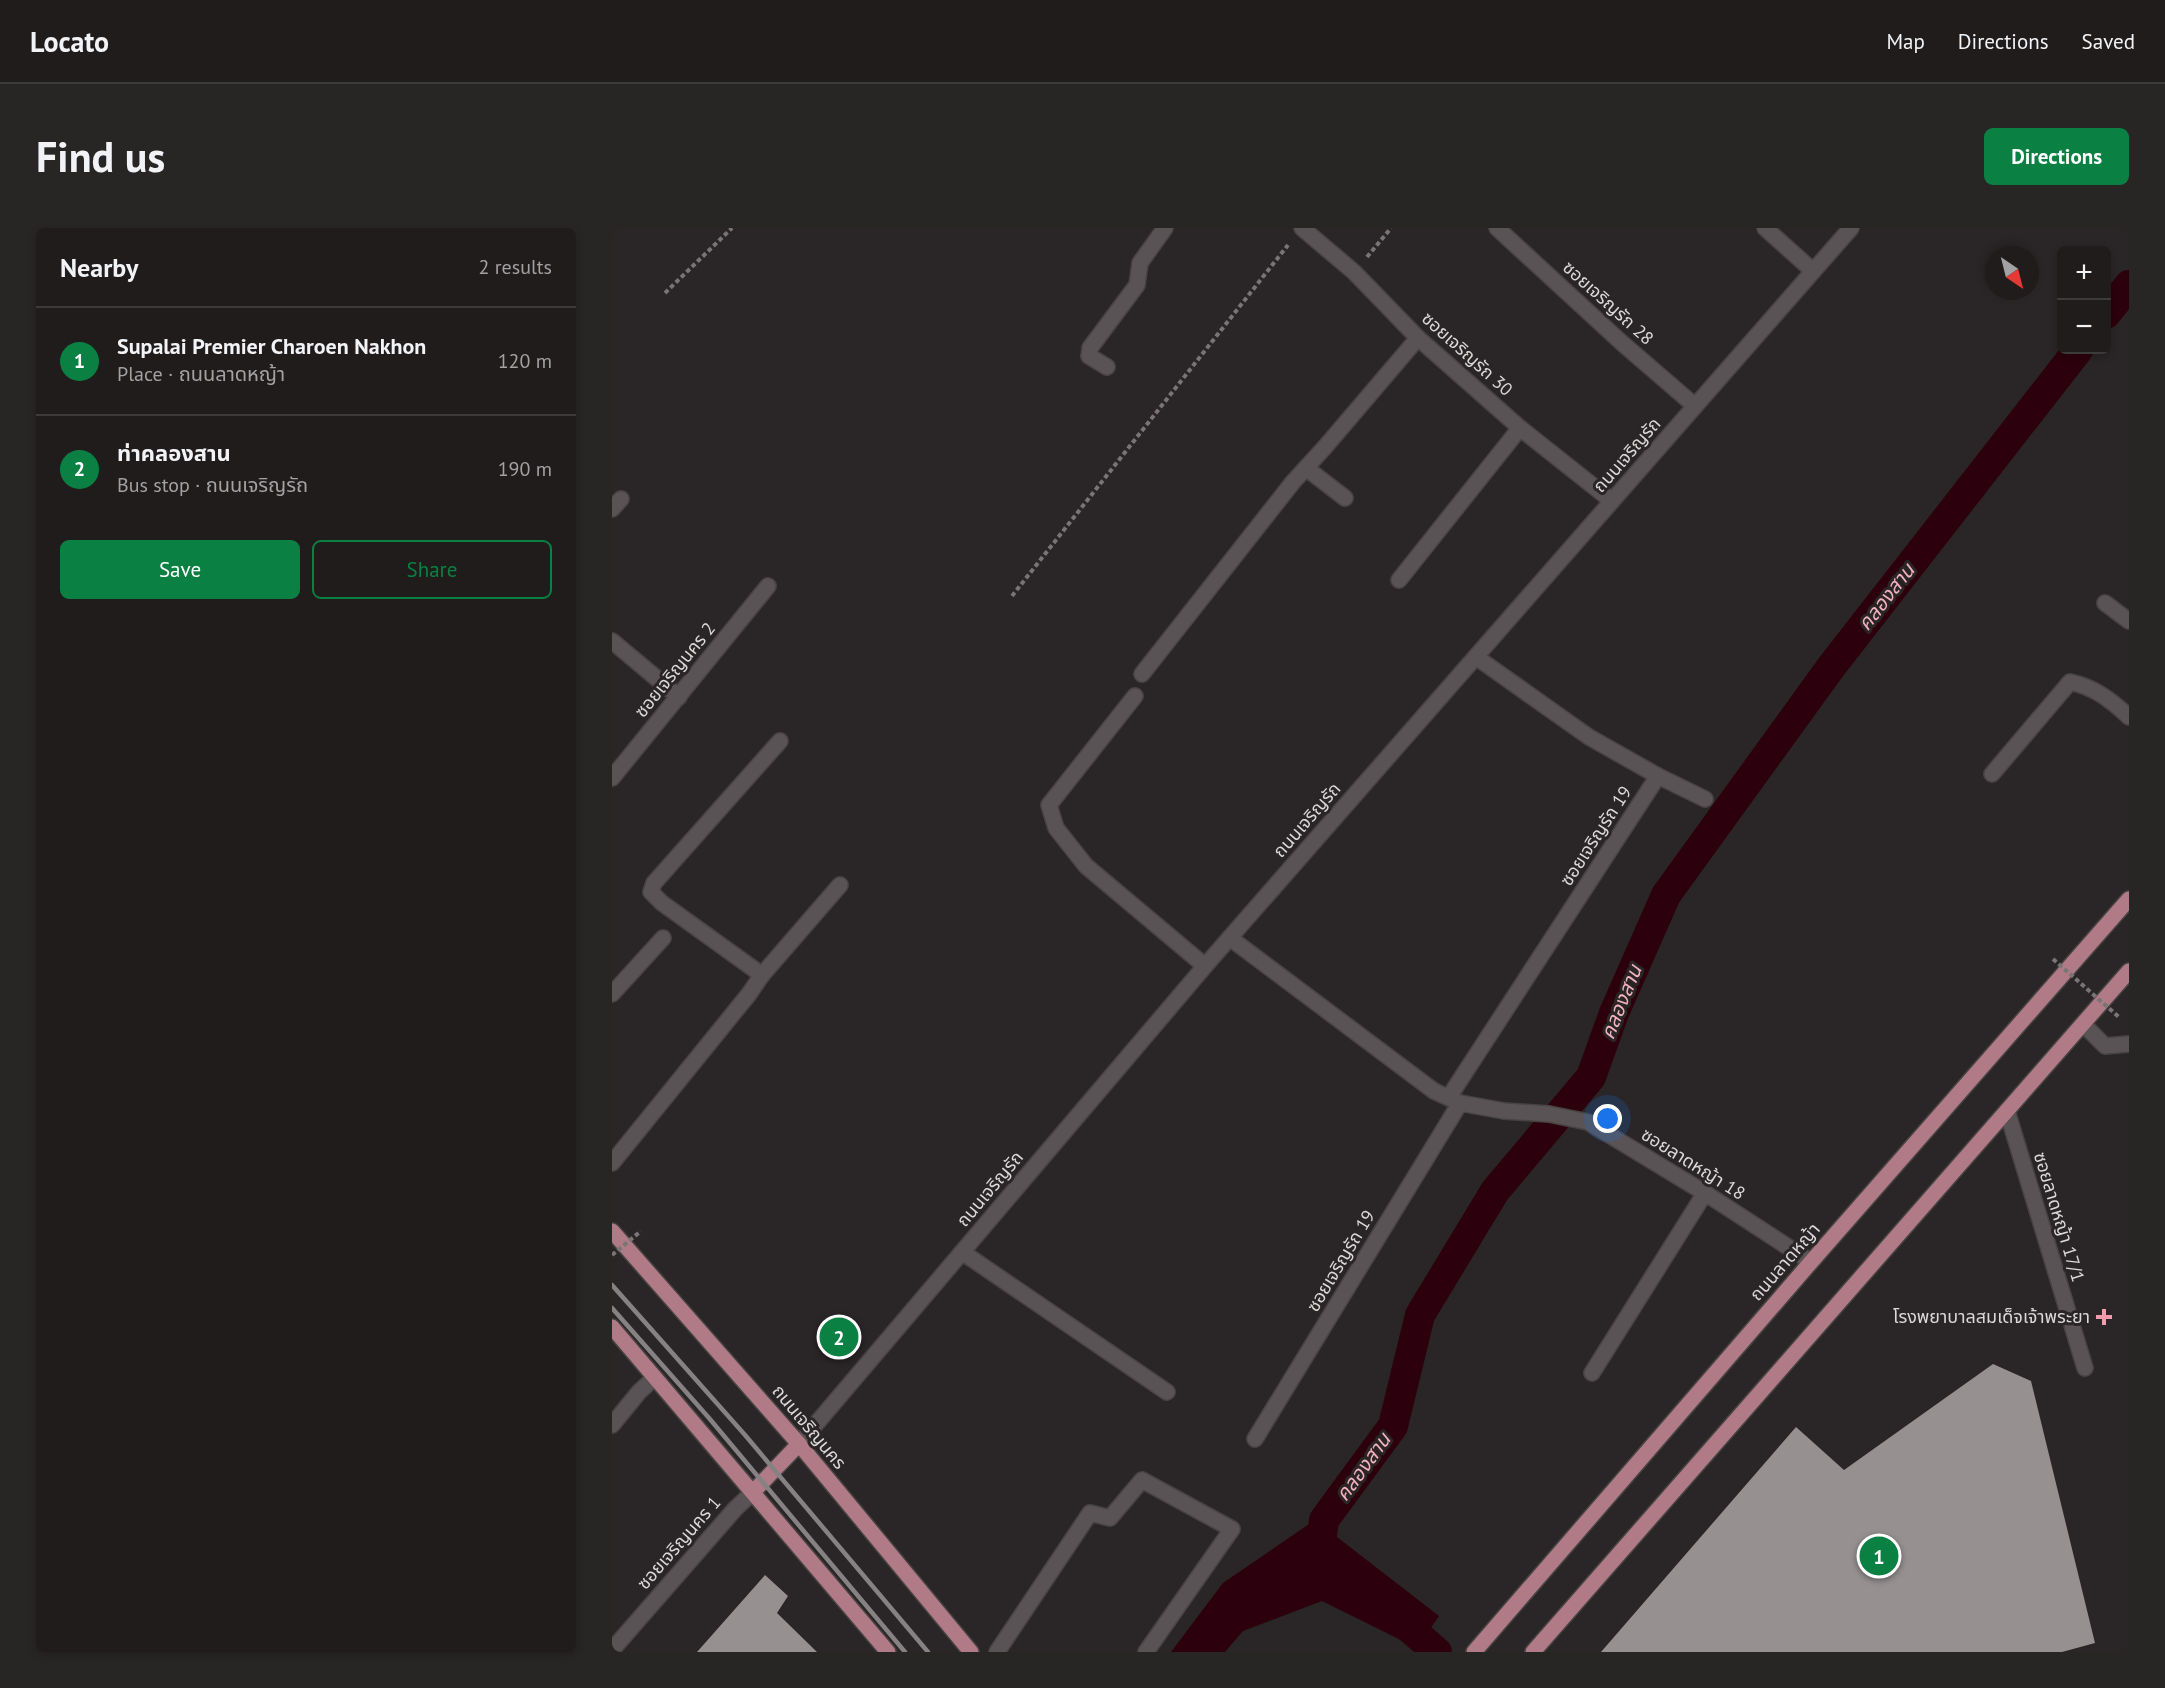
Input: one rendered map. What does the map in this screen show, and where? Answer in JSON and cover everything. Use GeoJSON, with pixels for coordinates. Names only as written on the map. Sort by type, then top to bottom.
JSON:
{"type":"FeatureCollection","features":[{"type":"Feature","properties":{"kind":"main road","name":"ถนนลาดหญ้า"},"geometry":{"type":"LineString","coordinates":[[1474,1652],[2129,899]]}},
{"type":"Feature","properties":{"kind":"main road"},"geometry":{"type":"LineString","coordinates":[[1533,1652],[2129,971]]}},
{"type":"Feature","properties":{"kind":"main road","name":"ถนนเจริญนคร"},"geometry":{"type":"LineString","coordinates":[[612,1231],[799,1444],[971,1652]]}},
{"type":"Feature","properties":{"kind":"main road"},"geometry":{"type":"LineString","coordinates":[[612,1327],[754,1491],[888,1652]]}},
{"type":"Feature","properties":{"kind":"main road"},"geometry":{"type":"LineString","coordinates":[[754,1491],[799,1444]]}},
{"type":"Feature","properties":{"kind":"street"},"geometry":{"type":"LineString","coordinates":[[1107,367],[1089,356],[1090,348],[1137,285],[1140,262],[1165,228]]}},
{"type":"Feature","properties":{"kind":"street","name":"ซอยเจริญรัถ 28"},"geometry":{"type":"LineString","coordinates":[[1497,228],[1622,344],[1695,406]]}},
{"type":"Feature","properties":{"kind":"street"},"geometry":{"type":"LineString","coordinates":[[1765,228],[1813,271]]}},
{"type":"Feature","properties":{"kind":"street","name":"ถนนเจริญรัถ"},"geometry":{"type":"LineString","coordinates":[[799,1444],[1205,966],[1851,228]]}},
{"type":"Feature","properties":{"kind":"street","name":"ซอยเจริญรัถ 30"},"geometry":{"type":"LineString","coordinates":[[1298,233],[1354,272],[1418,338],[1520,428],[1612,501]]}},
{"type":"Feature","properties":{"kind":"street"},"geometry":{"type":"LineString","coordinates":[[1142,674],[1293,482],[1418,338]]}},
{"type":"Feature","properties":{"kind":"street"},"geometry":{"type":"LineString","coordinates":[[1400,580],[1520,428]]}},
{"type":"Feature","properties":{"kind":"street"},"geometry":{"type":"LineString","coordinates":[[1306,468],[1345,498]]}},
{"type":"Feature","properties":{"kind":"street","name":"ซอยเจริญนคร 2"},"geometry":{"type":"LineString","coordinates":[[612,778],[768,586]]}},
{"type":"Feature","properties":{"kind":"street"},"geometry":{"type":"LineString","coordinates":[[2106,603],[2129,621]]}},
{"type":"Feature","properties":{"kind":"street"},"geometry":{"type":"LineString","coordinates":[[612,641],[679,697]]}},
{"type":"Feature","properties":{"kind":"street"},"geometry":{"type":"LineString","coordinates":[[1476,657],[1589,737],[1658,776],[1705,799]]}},
{"type":"Feature","properties":{"kind":"street"},"geometry":{"type":"LineString","coordinates":[[1992,774],[2070,682],[2084,685],[2109,699],[2129,717]]}},
{"type":"Feature","properties":{"kind":"street"},"geometry":{"type":"LineString","coordinates":[[1135,696],[1049,805],[1056,828],[1086,866],[1205,966]]}},
{"type":"Feature","properties":{"kind":"street"},"geometry":{"type":"LineString","coordinates":[[762,975],[662,903],[651,892],[654,884],[780,741]]}},
{"type":"Feature","properties":{"kind":"street","name":"ซอยเจริญรัถ 19"},"geometry":{"type":"LineString","coordinates":[[1255,1439],[1454,1100],[1658,776]]}},
{"type":"Feature","properties":{"kind":"street"},"geometry":{"type":"LineString","coordinates":[[612,1163],[762,975],[840,885]]}},
{"type":"Feature","properties":{"kind":"street"},"geometry":{"type":"LineString","coordinates":[[612,994],[663,938]]}},
{"type":"Feature","properties":{"kind":"street"},"geometry":{"type":"LineString","coordinates":[[1230,938],[1434,1091],[1454,1100]]}},
{"type":"Feature","properties":{"kind":"street"},"geometry":{"type":"LineString","coordinates":[[2083,1024],[2105,1046],[2129,1044]]}},
{"type":"Feature","properties":{"kind":"street","name":"ซอยลาดหญ้า 18"},"geometry":{"type":"LineString","coordinates":[[1454,1100],[1504,1111],[1549,1114],[1588,1122],[1705,1193],[1811,1262]]}},
{"type":"Feature","properties":{"kind":"street","name":"ซอยลาดหญ้า 17/1"},"geometry":{"type":"LineString","coordinates":[[2007,1112],[2085,1368]]}},
{"type":"Feature","properties":{"kind":"street"},"geometry":{"type":"LineString","coordinates":[[1592,1373],[1705,1193]]}},
{"type":"Feature","properties":{"kind":"street"},"geometry":{"type":"LineString","coordinates":[[962,1252],[1167,1392]]}},
{"type":"Feature","properties":{"kind":"street"},"geometry":{"type":"LineString","coordinates":[[612,1425],[639,1392],[654,1378]]}},
{"type":"Feature","properties":{"kind":"street"},"geometry":{"type":"LineString","coordinates":[[1005,1648],[1090,1513],[1110,1518],[1142,1480],[1232,1529],[1146,1652]]}},
{"type":"Feature","properties":{"kind":"street","name":"ซอยเจริญนคร 1"},"geometry":{"type":"LineString","coordinates":[[612,1650],[735,1509],[754,1491]]}},
{"type":"Feature","properties":{"kind":"path"},"geometry":{"type":"LineString","coordinates":[[665,293],[732,228]]}},
{"type":"Feature","properties":{"kind":"path"},"geometry":{"type":"LineString","coordinates":[[1354,272],[1391,228]]}},
{"type":"Feature","properties":{"kind":"path"},"geometry":{"type":"LineString","coordinates":[[1012,596],[1298,233]]}},
{"type":"Feature","properties":{"kind":"path"},"geometry":{"type":"LineString","coordinates":[[2053,959],[2120,1017]]}},
{"type":"Feature","properties":{"kind":"path"},"geometry":{"type":"LineString","coordinates":[[612,1255],[641,1231]]}},
{"type":"Feature","properties":{"kind":"shaded area"},"geometry":{"type":"Polygon","coordinates":[[[1315,1520],[1439,1616],[1417,1648],[1322,1601],[1243,1631],[1225,1652],[1171,1652],[1223,1583],[1315,1520]]]}},
{"type":"Feature","properties":{"kind":"building"},"geometry":{"type":"Polygon","coordinates":[[[1993,1364],[2031,1381],[2095,1643],[2062,1652],[1601,1652],[1796,1427],[1844,1470],[1993,1364]]]}},
{"type":"Feature","properties":{"kind":"building"},"geometry":{"type":"Polygon","coordinates":[[[765,1575],[788,1596],[777,1613],[817,1652],[697,1652],[765,1575]]]}},
{"type":"Feature","properties":{"kind":"waterway","name":"คลองสาน"},"geometry":{"type":"LineString","coordinates":[[2111,308],[2129,285]]}},
{"type":"Feature","properties":{"kind":"waterway","name":"คลองสาน"},"geometry":{"type":"LineString","coordinates":[[1318,1566],[1324,1520],[1393,1426],[1420,1315],[1495,1191],[1591,1077],[1614,1013],[1666,895],[1831,667],[2075,354]]}},
{"type":"Feature","properties":{"kind":"waterway"},"geometry":{"type":"LineString","coordinates":[[1392,1613],[1437,1652]]}},
{"type":"Feature","properties":{"kind":"railway"},"geometry":{"type":"LineString","coordinates":[[612,1285],[745,1435],[928,1652]]}},
{"type":"Feature","properties":{"kind":"railway"},"geometry":{"type":"LineString","coordinates":[[612,1308],[709,1418],[905,1652]]}},
{"type":"Feature","properties":{"kind":"place","name":"โรงพยาบาลสมเด็จเจ้าพระยา"},"geometry":{"type":"Point","coordinates":[2104,1317]}},
{"type":"Feature","properties":{"kind":"place","name":"ท่าคลองสาน"},"geometry":{"type":"Point","coordinates":[839,1337]}},
{"type":"Feature","properties":{"kind":"place","name":"Supalai Premier Charoen Nakhon"},"geometry":{"type":"Point","coordinates":[1879,1556]}}]}
